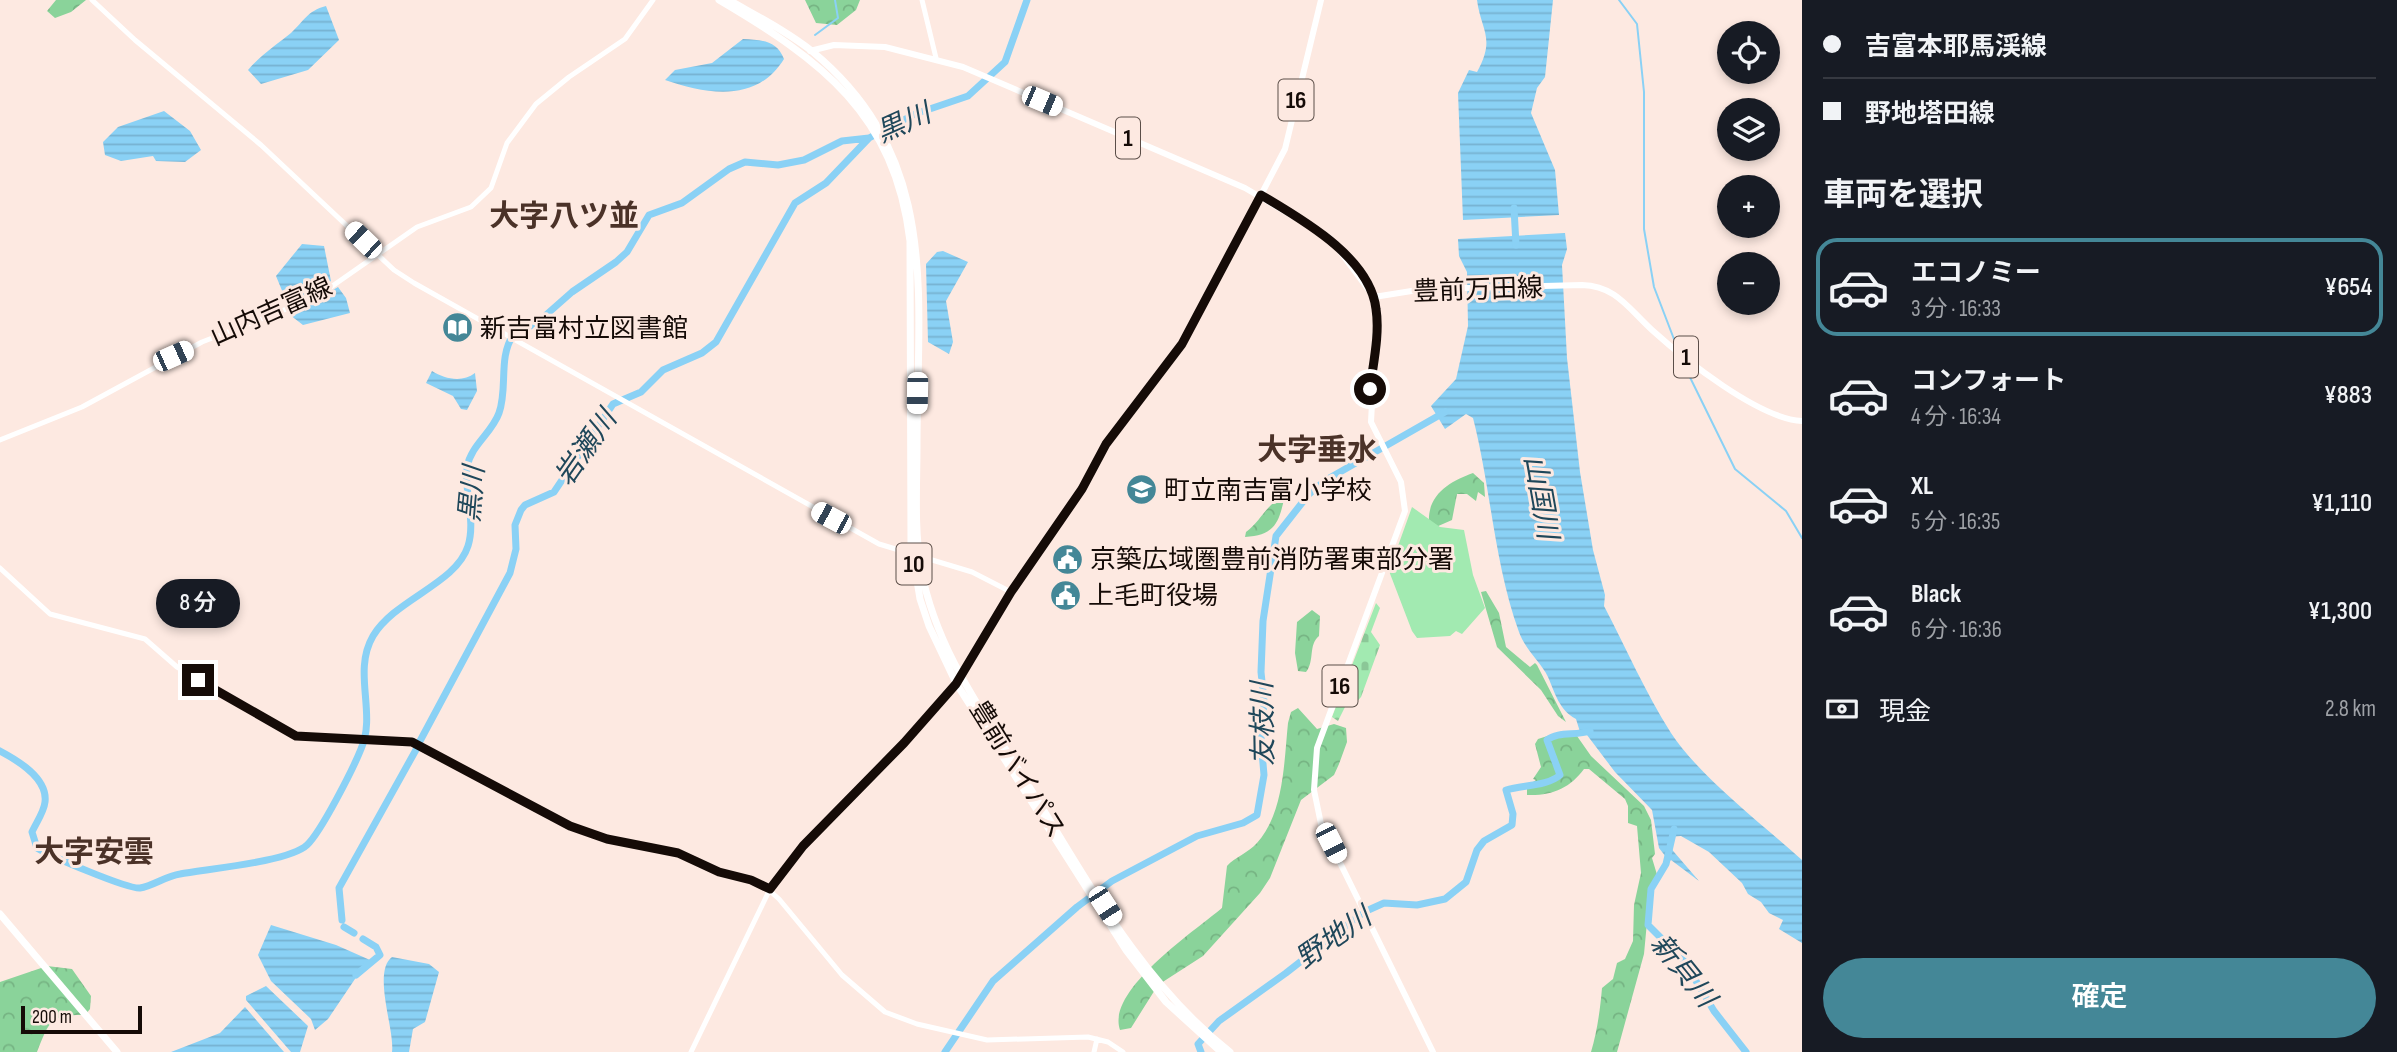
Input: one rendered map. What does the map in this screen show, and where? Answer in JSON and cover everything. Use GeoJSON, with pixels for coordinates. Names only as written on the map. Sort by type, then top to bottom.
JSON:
{"type":"FeatureCollection","features":[{"type":"Feature","properties":{"kind":"highway","name":"10"},"geometry":{"type":"LineString","coordinates":[[719,0],[808,52]]}},
{"type":"Feature","properties":{"kind":"highway","name":"10"},"geometry":{"type":"LineString","coordinates":[[729,0],[808,52]]}},
{"type":"Feature","properties":{"kind":"highway","name":"豊前バイパス"},"geometry":{"type":"LineString","coordinates":[[808,52],[848,86],[893,156],[906,201],[917,267],[916,556],[929,626],[956,684],[1157,992],[1185,1022],[1221,1052]]}},
{"type":"Feature","properties":{"kind":"highway","name":"豊前バイパス"},"geometry":{"type":"LineString","coordinates":[[916,556],[935,623],[961,675],[1085,881]]}},
{"type":"Feature","properties":{"kind":"highway","name":"豊前バイパス"},"geometry":{"type":"LineString","coordinates":[[1102,908],[1163,988],[1189,1017],[1230,1052]]}},
{"type":"Feature","properties":{"kind":"highway"},"geometry":{"type":"LineString","coordinates":[[0,914],[117,1052]]}},
{"type":"Feature","properties":{"kind":"main road"},"geometry":{"type":"LineString","coordinates":[[92,0],[135,40],[261,145],[378,255],[414,283],[879,544],[972,572],[1011,592]]}},
{"type":"Feature","properties":{"kind":"main road","name":"山内吉富線"},"geometry":{"type":"LineString","coordinates":[[0,440],[82,407],[202,342],[302,303],[378,255],[416,227],[470,208],[491,188],[507,143],[536,104],[570,76],[625,39],[653,0]]}},
{"type":"Feature","properties":{"kind":"main road"},"geometry":{"type":"LineString","coordinates":[[922,0],[936,58]]}},
{"type":"Feature","properties":{"kind":"main road","name":"16"},"geometry":{"type":"LineString","coordinates":[[1261,195],[1285,149],[1321,0]]}},
{"type":"Feature","properties":{"kind":"main road","name":"1"},"geometry":{"type":"LineString","coordinates":[[808,52],[857,45],[936,58],[995,80],[1261,195],[1330,238],[1374,297]]}},
{"type":"Feature","properties":{"kind":"main road"},"geometry":{"type":"LineString","coordinates":[[691,1052],[770,889],[803,846],[895,752],[956,684],[1011,592],[1082,489],[1132,406],[1182,344],[1261,195]]}},
{"type":"Feature","properties":{"kind":"main road","name":"豊前万田線"},"geometry":{"type":"LineString","coordinates":[[1374,297],[1411,290],[1458,288],[1578,285],[1613,291],[1651,329],[1708,374],[1770,414],[1802,421]]}},
{"type":"Feature","properties":{"kind":"main road","name":"16"},"geometry":{"type":"LineString","coordinates":[[1374,297],[1377,310],[1371,422],[1396,472],[1405,502],[1401,528],[1332,705],[1313,770],[1316,805],[1321,824],[1433,1052]]}},
{"type":"Feature","properties":{"kind":"main road"},"geometry":{"type":"LineString","coordinates":[[0,568],[50,614],[145,639],[177,667],[296,736],[412,742],[570,826],[607,839],[672,851],[770,889],[842,975],[869,1002],[900,1018],[987,1040],[1061,1036],[1097,1039],[1123,1052]]}},
{"type":"Feature","properties":{"kind":"main road"},"geometry":{"type":"LineString","coordinates":[[1094,1052],[1097,1039]]}},
{"type":"Feature","properties":{"kind":"green space"},"geometry":{"type":"Polygon","coordinates":[[[56,0],[86,0],[71,12],[55,18],[47,11],[56,0]]]}},
{"type":"Feature","properties":{"kind":"green space"},"geometry":{"type":"Polygon","coordinates":[[[805,0],[860,0],[856,10],[837,25],[816,23],[805,0]]]}},
{"type":"Feature","properties":{"kind":"green space"},"geometry":{"type":"Polygon","coordinates":[[[1473,473],[1484,483],[1485,497],[1478,492],[1476,501],[1467,494],[1457,494],[1452,520],[1436,527],[1429,523],[1432,504],[1442,490],[1473,473]]]}},
{"type":"Feature","properties":{"kind":"green space"},"geometry":{"type":"Polygon","coordinates":[[[1285,495],[1278,520],[1270,530],[1245,537],[1246,532],[1269,507],[1285,495]]]}},
{"type":"Feature","properties":{"kind":"green space"},"geometry":{"type":"Polygon","coordinates":[[[1412,507],[1440,527],[1464,530],[1473,575],[1485,608],[1462,634],[1456,631],[1450,636],[1417,638],[1412,631],[1389,571],[1412,507]]]}},
{"type":"Feature","properties":{"kind":"green space"},"geometry":{"type":"Polygon","coordinates":[[[1486,591],[1499,613],[1506,647],[1530,667],[1535,663],[1537,665],[1566,722],[1558,716],[1541,690],[1497,647],[1481,592],[1486,591]]]}},
{"type":"Feature","properties":{"kind":"green space"},"geometry":{"type":"Polygon","coordinates":[[[1376,603],[1380,608],[1371,632],[1380,645],[1361,697],[1354,705],[1347,703],[1338,721],[1332,717],[1376,603]]]}},
{"type":"Feature","properties":{"kind":"green space"},"geometry":{"type":"Polygon","coordinates":[[[1312,610],[1320,616],[1319,636],[1314,644],[1309,668],[1306,672],[1298,671],[1295,653],[1297,622],[1312,610]]]}},
{"type":"Feature","properties":{"kind":"green space"},"geometry":{"type":"Polygon","coordinates":[[[1298,708],[1317,729],[1334,724],[1346,728],[1347,742],[1334,775],[1301,800],[1270,878],[1260,893],[1203,956],[1158,985],[1131,1028],[1120,1030],[1119,1014],[1126,997],[1139,980],[1174,946],[1222,908],[1227,866],[1257,843],[1266,831],[1278,802],[1288,723],[1291,712],[1298,708]]]}},
{"type":"Feature","properties":{"kind":"green space"},"geometry":{"type":"Polygon","coordinates":[[[1563,731],[1577,736],[1591,756],[1644,806],[1651,820],[1655,854],[1652,858],[1658,878],[1650,890],[1644,954],[1617,1052],[1591,1052],[1602,988],[1613,979],[1617,963],[1625,959],[1633,941],[1634,905],[1641,873],[1637,826],[1628,823],[1628,806],[1625,799],[1589,769],[1584,769],[1560,790],[1527,795],[1527,786],[1536,780],[1533,779],[1541,767],[1535,744],[1538,739],[1563,731]]]}},
{"type":"Feature","properties":{"kind":"green space"},"geometry":{"type":"Polygon","coordinates":[[[47,966],[72,969],[91,996],[90,1009],[85,1015],[64,1016],[52,1022],[37,1052],[0,1052],[0,982],[47,966]]]}},
{"type":"Feature","properties":{"kind":"water"},"geometry":{"type":"Polygon","coordinates":[[[1477,0],[1553,0],[1545,77],[1537,88],[1531,113],[1555,170],[1559,215],[1463,220],[1458,93],[1469,70],[1477,72],[1486,51],[1486,35],[1477,0]]]}},
{"type":"Feature","properties":{"kind":"water"},"geometry":{"type":"Polygon","coordinates":[[[326,6],[339,40],[308,70],[261,84],[248,70],[310,14],[326,6]]]}},
{"type":"Feature","properties":{"kind":"water"},"geometry":{"type":"Polygon","coordinates":[[[743,39],[773,45],[784,59],[773,73],[759,83],[729,92],[697,89],[665,80],[675,70],[712,63],[743,39]]]}},
{"type":"Feature","properties":{"kind":"water"},"geometry":{"type":"Polygon","coordinates":[[[164,111],[190,131],[201,150],[185,162],[156,161],[153,156],[121,161],[105,155],[103,142],[118,127],[164,111]]]}},
{"type":"Feature","properties":{"kind":"water"},"geometry":{"type":"Polygon","coordinates":[[[1565,233],[1567,249],[1562,265],[1567,358],[1580,472],[1593,550],[1605,595],[1604,606],[1653,702],[1683,750],[1715,783],[1802,860],[1802,943],[1779,929],[1783,920],[1769,913],[1761,902],[1748,894],[1742,883],[1709,852],[1681,836],[1669,837],[1672,846],[1668,845],[1699,881],[1671,860],[1663,867],[1666,857],[1659,848],[1652,810],[1615,772],[1587,735],[1581,735],[1576,719],[1562,706],[1545,672],[1519,632],[1498,552],[1473,418],[1466,414],[1445,429],[1431,406],[1456,379],[1468,326],[1467,272],[1459,256],[1458,239],[1565,233]]]}},
{"type":"Feature","properties":{"kind":"water"},"geometry":{"type":"Polygon","coordinates":[[[302,244],[324,246],[331,281],[288,305],[276,276],[302,244]]]}},
{"type":"Feature","properties":{"kind":"water"},"geometry":{"type":"Polygon","coordinates":[[[943,251],[968,262],[946,301],[953,342],[949,354],[928,342],[926,264],[937,252],[943,251]]]}},
{"type":"Feature","properties":{"kind":"water"},"geometry":{"type":"Polygon","coordinates":[[[338,287],[346,298],[350,313],[303,325],[290,315],[338,287]]]}},
{"type":"Feature","properties":{"kind":"water"},"geometry":{"type":"Polygon","coordinates":[[[432,371],[454,379],[475,373],[477,391],[467,410],[461,409],[453,396],[426,383],[432,371]]]}},
{"type":"Feature","properties":{"kind":"water"},"geometry":{"type":"Polygon","coordinates":[[[271,925],[336,945],[370,960],[355,973],[357,976],[328,1019],[315,1030],[311,1019],[271,981],[258,955],[271,925]]]}},
{"type":"Feature","properties":{"kind":"water"},"geometry":{"type":"Polygon","coordinates":[[[392,957],[429,964],[439,972],[425,1022],[413,1029],[409,1052],[392,1052],[384,975],[386,964],[392,957]]]}},
{"type":"Feature","properties":{"kind":"water"},"geometry":{"type":"Polygon","coordinates":[[[266,986],[308,1026],[300,1052],[291,1052],[246,1000],[246,996],[266,986]]]}},
{"type":"Feature","properties":{"kind":"water"},"geometry":{"type":"Polygon","coordinates":[[[245,1007],[284,1052],[171,1052],[220,1033],[245,1007]]]}},
{"type":"Feature","properties":{"kind":"waterway"},"geometry":{"type":"LineString","coordinates":[[815,35],[838,18],[835,0]]}},
{"type":"Feature","properties":{"kind":"waterway","name":"黒川"},"geometry":{"type":"LineString","coordinates":[[0,751],[30,771],[42,785],[45,802],[32,832],[37,848],[132,887],[140,888],[175,875],[283,856],[307,845],[328,814],[361,749],[367,721],[365,664],[373,636],[395,612],[451,571],[468,546],[471,527],[467,467],[473,452],[499,413],[504,363],[513,335],[538,322],[572,292],[616,262],[627,252],[649,215],[682,203],[729,169],[745,162],[778,165],[804,160],[842,141],[869,138],[915,114],[968,96],[1005,62],[1027,0]]}},
{"type":"Feature","properties":{"kind":"waterway"},"geometry":{"type":"LineString","coordinates":[[1619,0],[1637,24],[1644,92],[1644,229],[1654,287],[1677,347]]}},
{"type":"Feature","properties":{"kind":"waterway","name":"岩瀬川"},"geometry":{"type":"LineString","coordinates":[[420,741],[510,573],[516,549],[515,525],[521,510],[525,505],[554,492],[613,404],[641,392],[663,370],[702,353],[716,342],[795,203],[826,183],[869,138]]}},
{"type":"Feature","properties":{"kind":"waterway","name":"山国川"},"geometry":{"type":"LineString","coordinates":[[1514,208],[1516,245]]}},
{"type":"Feature","properties":{"kind":"waterway"},"geometry":{"type":"LineString","coordinates":[[1681,359],[1735,469],[1786,511],[1802,538]]}},
{"type":"Feature","properties":{"kind":"waterway","name":"友枝川"},"geometry":{"type":"LineString","coordinates":[[945,1052],[993,981],[1077,907],[1112,881],[1197,836],[1243,823],[1257,815],[1264,775],[1261,740],[1264,701],[1261,672],[1263,621],[1276,536],[1309,494],[1326,480],[1445,412]]}},
{"type":"Feature","properties":{"kind":"waterway","name":"野地川"},"geometry":{"type":"LineString","coordinates":[[1201,1052],[1198,1044],[1219,1021],[1364,912],[1384,903],[1417,905],[1445,899],[1466,882],[1477,850],[1484,841],[1512,825],[1513,814],[1506,790],[1542,783],[1560,775],[1547,740],[1551,737],[1590,731]]}},
{"type":"Feature","properties":{"kind":"waterway","name":"岩瀬川"},"geometry":{"type":"LineString","coordinates":[[342,920],[339,888],[417,748]]}},
{"type":"Feature","properties":{"kind":"waterway","name":"新貝川"},"geometry":{"type":"LineString","coordinates":[[1674,829],[1666,864],[1651,889],[1648,925],[1684,961],[1714,1011],[1746,1052]]}},
{"type":"Feature","properties":{"kind":"waterway","name":"岩瀬川"},"geometry":{"type":"LineString","coordinates":[[344,927],[354,933]]}},
{"type":"Feature","properties":{"kind":"waterway","name":"岩瀬川"},"geometry":{"type":"LineString","coordinates":[[356,975],[380,955],[376,947],[363,939]]}},
{"type":"Feature","properties":{"kind":"place","name":"新吉富村立図書館"},"geometry":{"type":"Point","coordinates":[457,328]}},
{"type":"Feature","properties":{"kind":"place","name":"町立南吉富小学校"},"geometry":{"type":"Point","coordinates":[1141,490]}},
{"type":"Feature","properties":{"kind":"place","name":"京築広域圏豊前消防署東部分署"},"geometry":{"type":"Point","coordinates":[1067,559]}},
{"type":"Feature","properties":{"kind":"place","name":"上毛町役場"},"geometry":{"type":"Point","coordinates":[1065,595]}},
{"type":"Feature","properties":{"kind":"district","name":"大字八ツ並"},"geometry":{"type":"Point","coordinates":[564,216]}},
{"type":"Feature","properties":{"kind":"district","name":"大字垂水"},"geometry":{"type":"Point","coordinates":[1317,450]}},
{"type":"Feature","properties":{"kind":"district","name":"大字安雲"},"geometry":{"type":"Point","coordinates":[94,852]}},
{"type":"Feature","properties":{"kind":"route"},"geometry":{"type":"LineString","coordinates":[[198,680],[296,736],[412,742],[570,826],[607,839],[678,853],[719,872],[751,880],[770,889],[803,846],[938,707],[956,684],[1011,592],[1082,489],[1106,444],[1132,406],[1182,344],[1261,195],[1338,245],[1374,297],[1377,310],[1370,389]]}}]}
